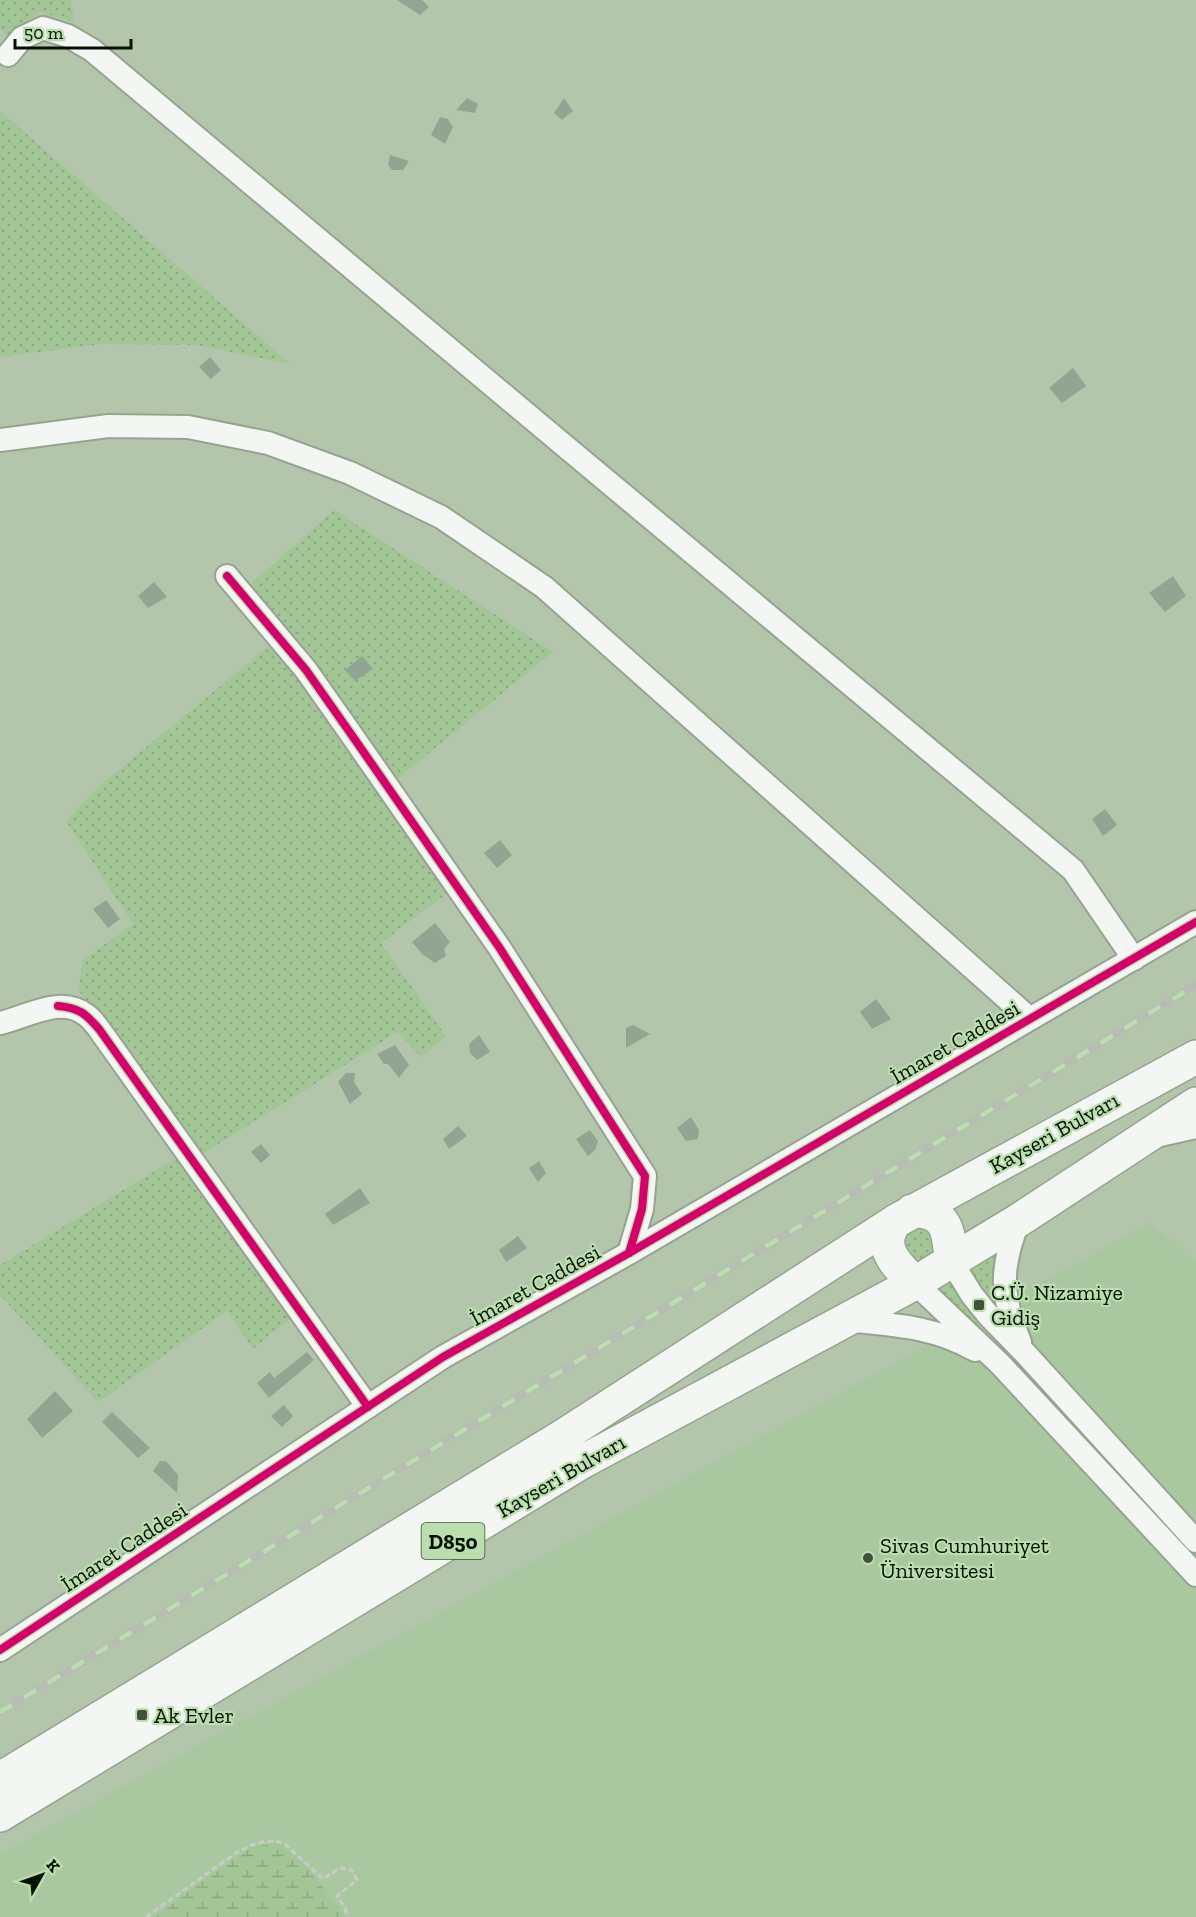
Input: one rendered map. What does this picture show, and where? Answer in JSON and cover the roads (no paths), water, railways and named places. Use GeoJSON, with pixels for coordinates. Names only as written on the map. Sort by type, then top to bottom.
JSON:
{"type":"FeatureCollection","features":[{"type":"Feature","properties":{"kind":"highway","name":"Kayseri Bulvarı"},"geometry":{"type":"LineString","coordinates":[[0,1779],[563,1436],[904,1216],[1196,1057]]}},
{"type":"Feature","properties":{"kind":"highway"},"geometry":{"type":"LineString","coordinates":[[951,1261],[950,1238],[945,1225],[928,1212],[904,1216],[888,1235],[888,1248],[899,1266],[915,1283],[1020,1220],[1196,1104]]}},
{"type":"Feature","properties":{"kind":"highway","name":"Kayseri Bulvarı"},"geometry":{"type":"LineString","coordinates":[[0,1815],[582,1462],[915,1283]]}},
{"type":"Feature","properties":{"kind":"street"},"geometry":{"type":"LineString","coordinates":[[8,55],[22,38],[43,28],[68,36],[92,50],[1073,870],[1134,958]]}},
{"type":"Feature","properties":{"kind":"street"},"geometry":{"type":"LineString","coordinates":[[0,440],[108,426],[188,427],[268,443],[350,473],[441,517],[544,587],[1030,1019]]}},
{"type":"Feature","properties":{"kind":"street"},"geometry":{"type":"LineString","coordinates":[[227,576],[306,670],[500,947],[645,1176],[642,1209],[629,1253]]}},
{"type":"Feature","properties":{"kind":"street","name":"İmaret Caddesi"},"geometry":{"type":"LineString","coordinates":[[0,1650],[443,1357],[629,1253],[1196,922]]}},
{"type":"Feature","properties":{"kind":"street"},"geometry":{"type":"LineString","coordinates":[[0,1023],[57,1006],[74,1008],[87,1015],[368,1407]]}},
{"type":"Feature","properties":{"kind":"street"},"geometry":{"type":"LineString","coordinates":[[1144,1139],[1196,1127]]}},
{"type":"Feature","properties":{"kind":"street"},"geometry":{"type":"LineString","coordinates":[[1020,1220],[1009,1247],[1005,1293],[1007,1310],[1024,1352]]}},
{"type":"Feature","properties":{"kind":"street"},"geometry":{"type":"LineString","coordinates":[[951,1261],[979,1305],[1196,1541]]}},
{"type":"Feature","properties":{"kind":"street"},"geometry":{"type":"LineString","coordinates":[[915,1283],[1000,1364],[1196,1575]]}},
{"type":"Feature","properties":{"kind":"street"},"geometry":{"type":"LineString","coordinates":[[846,1320],[913,1327],[938,1333],[964,1343],[1000,1364]]}},
{"type":"Feature","properties":{"kind":"railway"},"geometry":{"type":"LineString","coordinates":[[0,1712],[1196,985]]}},
{"type":"Feature","properties":{"kind":"place","name":"C.Ü. Nizamiye Gidiş"},"geometry":{"type":"Point","coordinates":[979,1305]}},
{"type":"Feature","properties":{"kind":"place","name":"Sivas Cumhuriyet Üniversitesi"},"geometry":{"type":"Point","coordinates":[868,1558]}},
{"type":"Feature","properties":{"kind":"place","name":"Ak Evler"},"geometry":{"type":"Point","coordinates":[142,1715]}}]}
